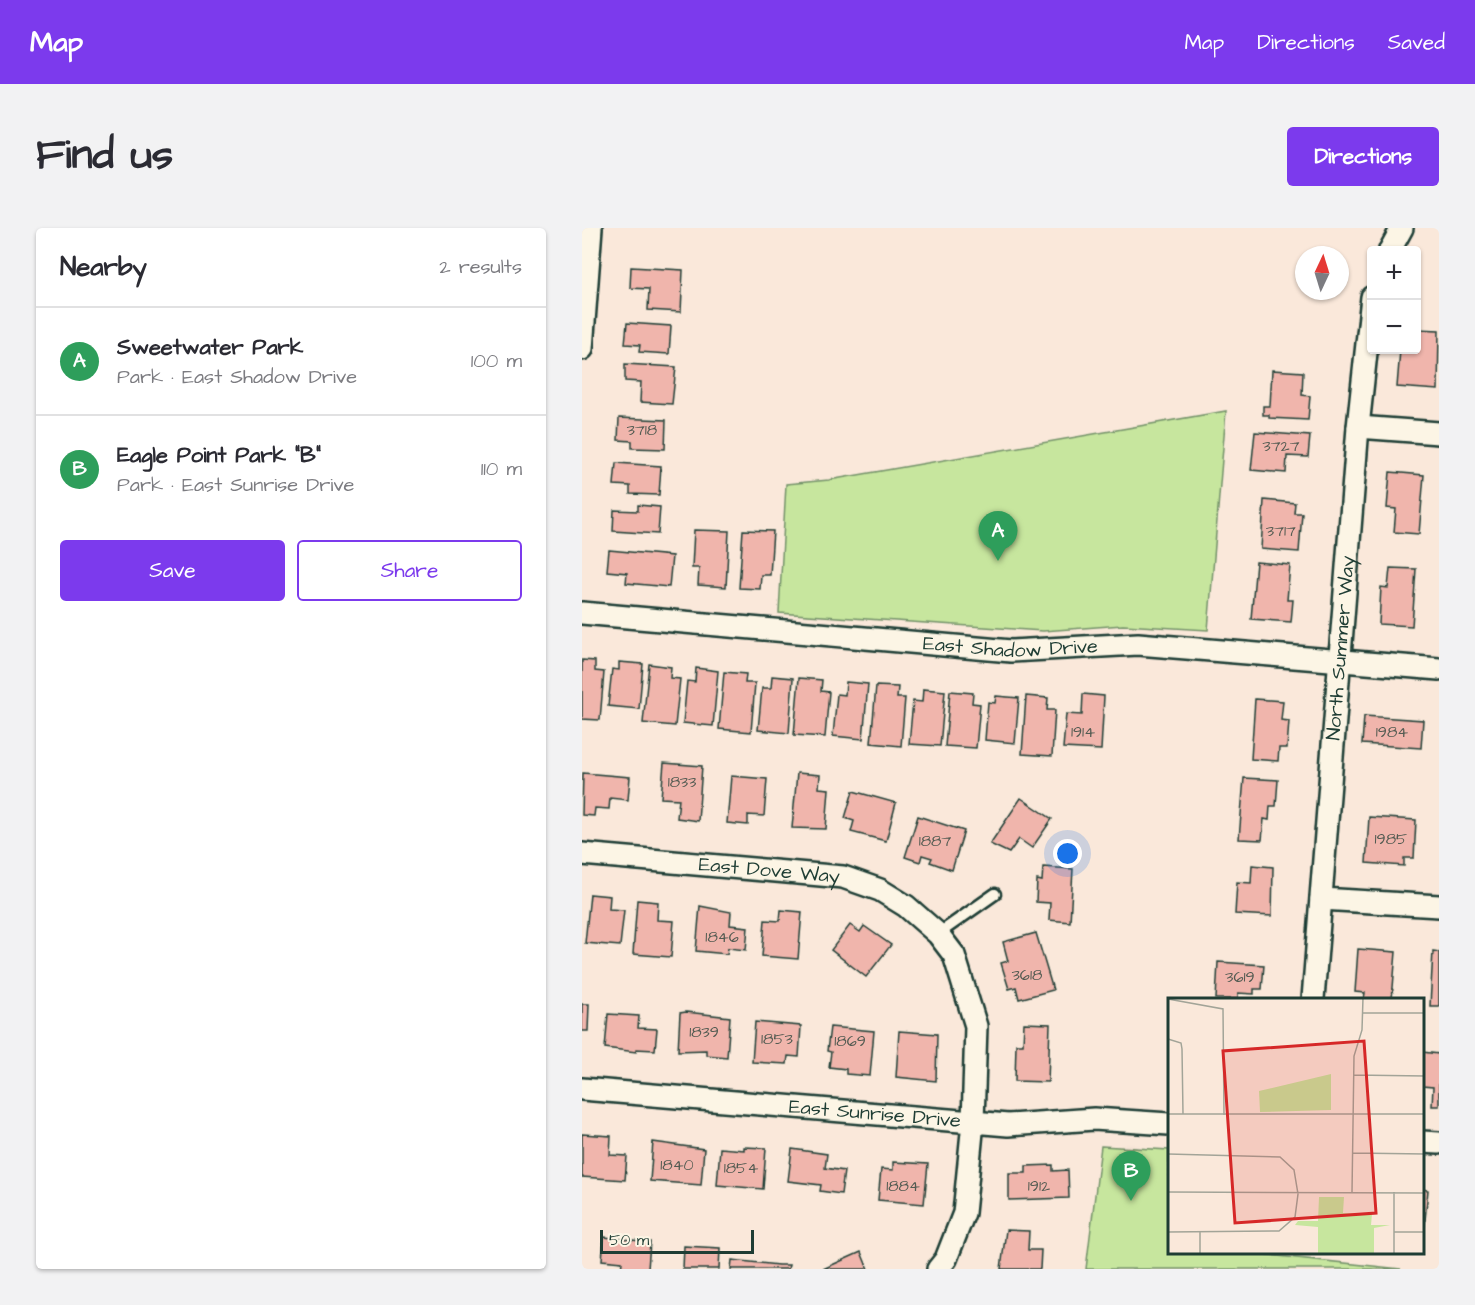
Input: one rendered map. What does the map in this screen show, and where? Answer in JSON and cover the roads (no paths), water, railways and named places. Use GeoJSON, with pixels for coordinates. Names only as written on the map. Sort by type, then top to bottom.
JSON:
{"type":"FeatureCollection","features":[{"type":"Feature","properties":{"kind":"street"},"geometry":{"type":"LineString","coordinates":[[582,349],[591,228]]}},
{"type":"Feature","properties":{"kind":"street"},"geometry":{"type":"LineString","coordinates":[[1392,246],[1402,228]]}},
{"type":"Feature","properties":{"kind":"street","name":"North Summer Way"},"geometry":{"type":"LineString","coordinates":[[1313,998],[1358,427],[1371,300]]}},
{"type":"Feature","properties":{"kind":"street"},"geometry":{"type":"LineString","coordinates":[[1358,427],[1439,433]]}},
{"type":"Feature","properties":{"kind":"street","name":"East Shadow Drive"},"geometry":{"type":"LineString","coordinates":[[582,613],[1011,651],[1138,644],[1439,669]]}},
{"type":"Feature","properties":{"kind":"street","name":"East Dove Way"},"geometry":{"type":"LineString","coordinates":[[582,854],[843,877],[880,890],[906,906],[938,934],[954,955],[976,1026],[973,1122],[964,1213],[946,1259],[938,1269]]}},
{"type":"Feature","properties":{"kind":"street"},"geometry":{"type":"LineString","coordinates":[[1321,899],[1439,906]]}},
{"type":"Feature","properties":{"kind":"street","name":"East Sunrise Drive"},"geometry":{"type":"LineString","coordinates":[[582,1089],[1008,1125],[1094,1119],[1168,1124]]}},
{"type":"Feature","properties":{"kind":"street"},"geometry":{"type":"LineString","coordinates":[[1424,1142],[1439,1143]]}},
{"type":"Feature","properties":{"kind":"lane"},"geometry":{"type":"LineString","coordinates":[[938,934],[995,894]]}},
{"type":"Feature","properties":{"kind":"place","name":"Sweetwater Park"},"geometry":{"type":"Point","coordinates":[998,561]}},
{"type":"Feature","properties":{"kind":"place","name":"Eagle Point Park \"B\""},"geometry":{"type":"Point","coordinates":[1131,1201]}}]}
